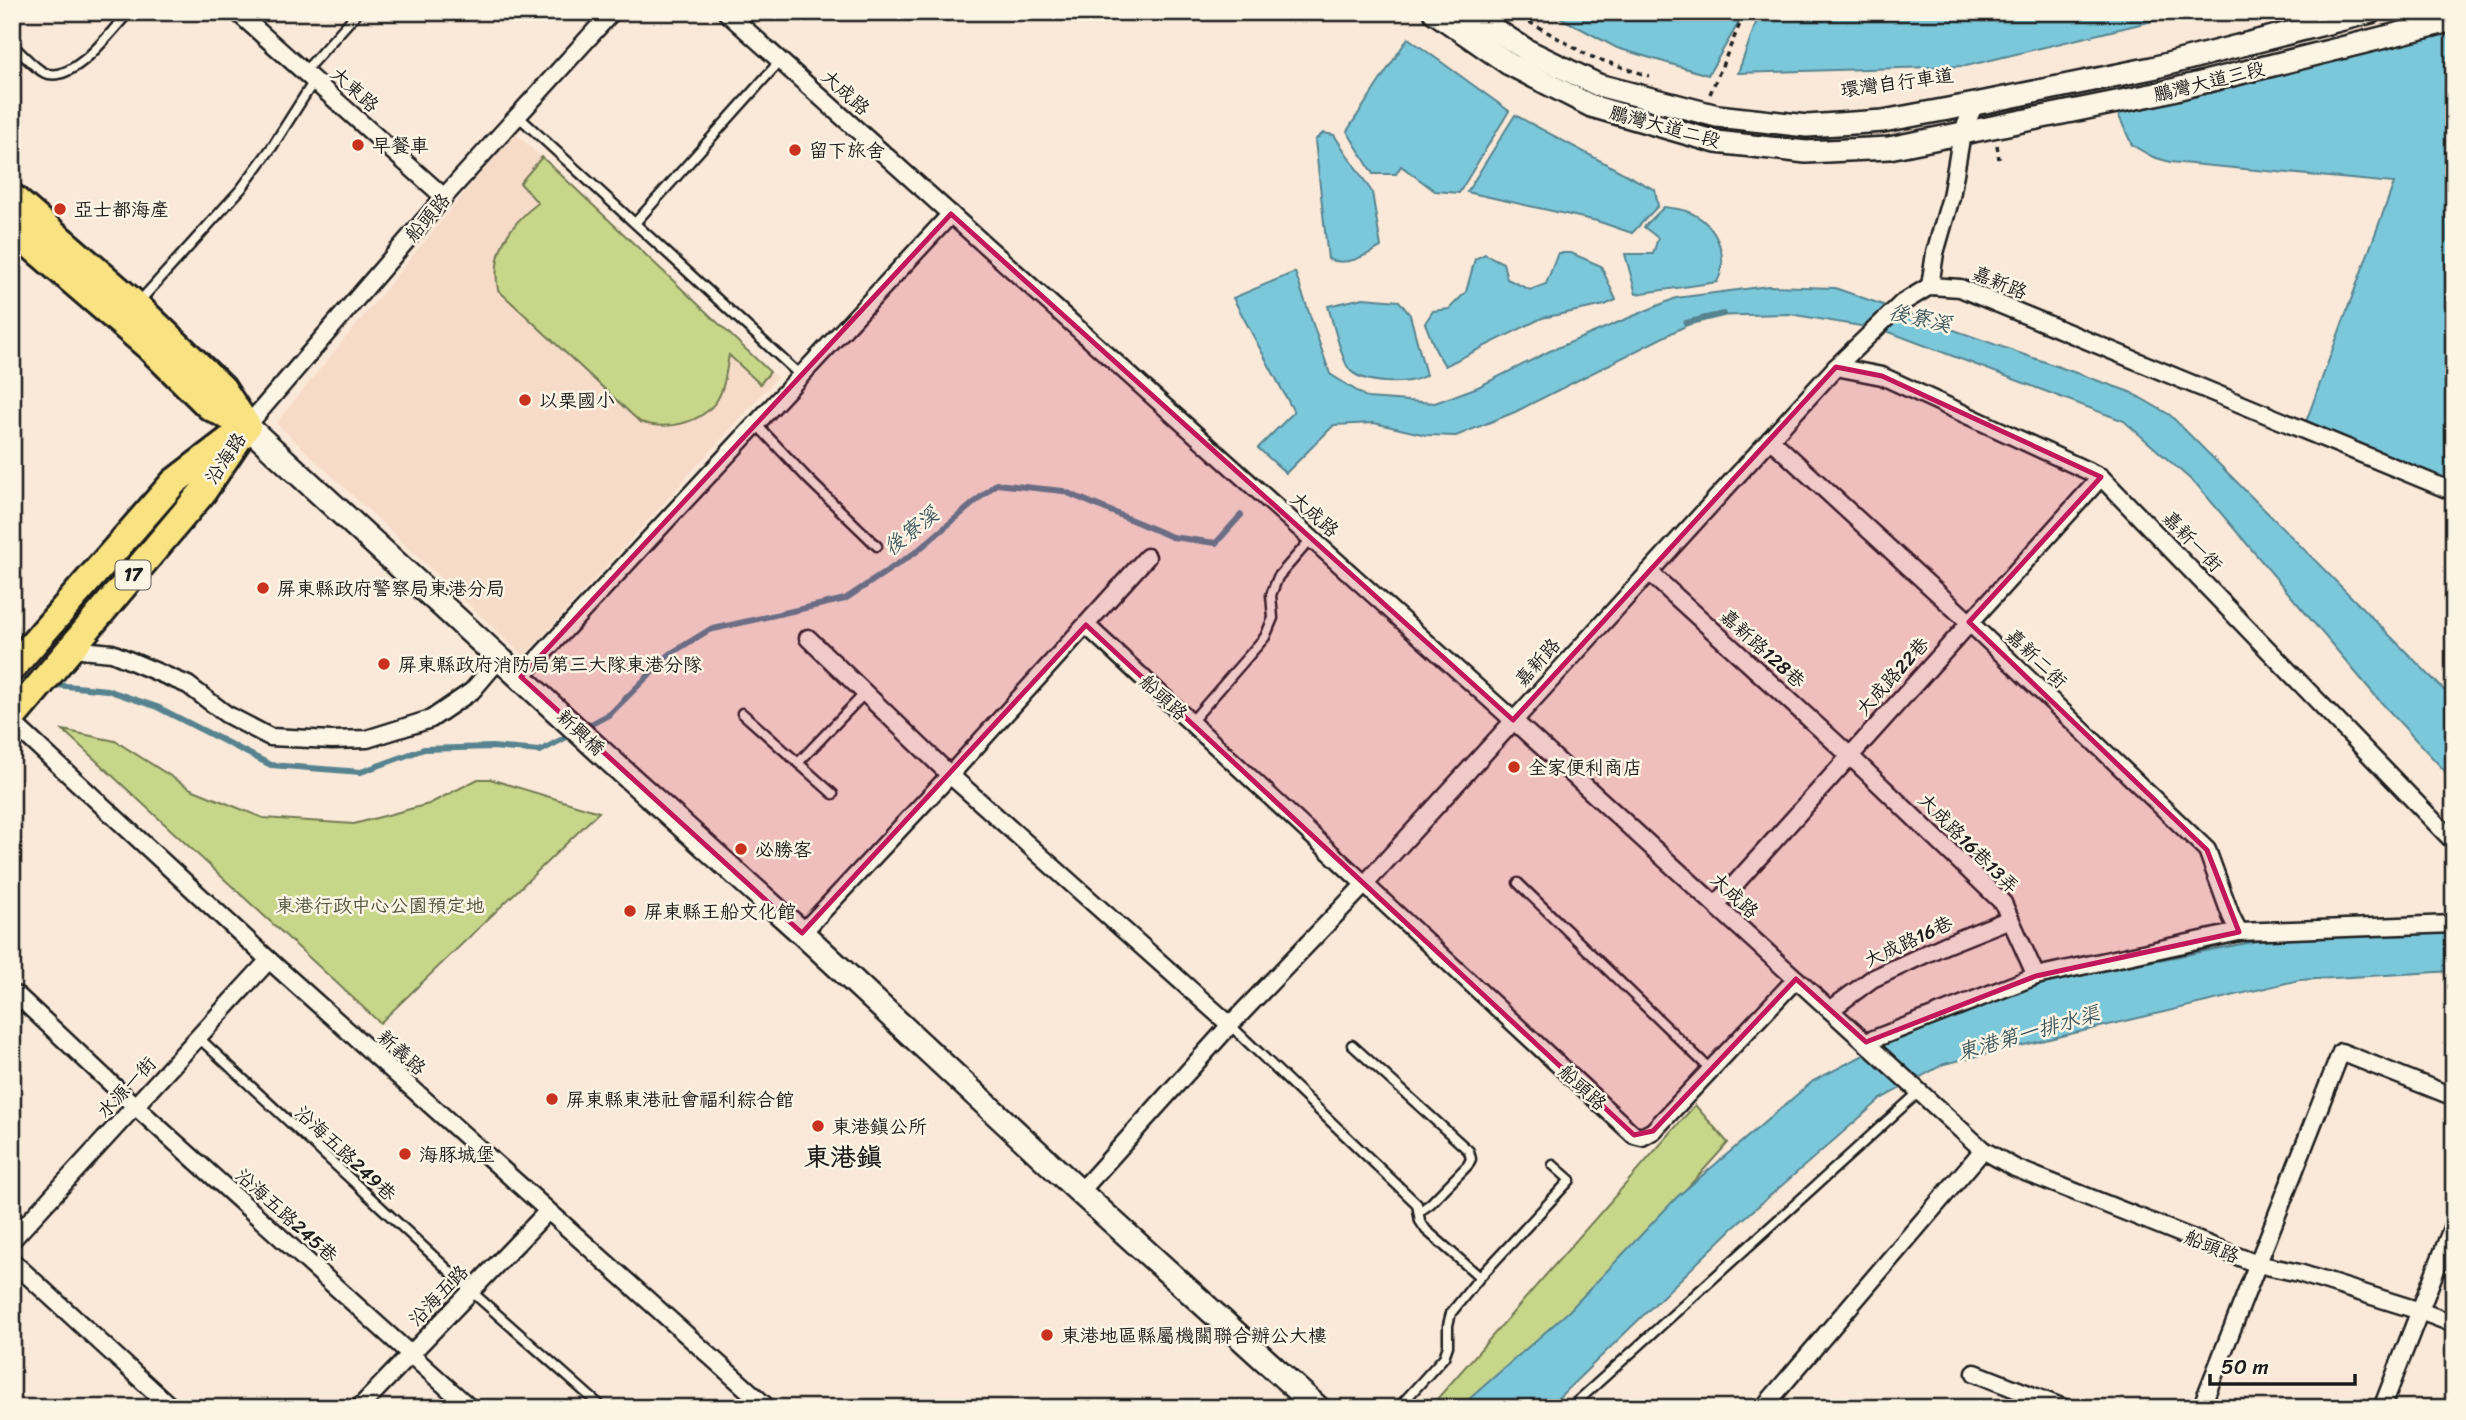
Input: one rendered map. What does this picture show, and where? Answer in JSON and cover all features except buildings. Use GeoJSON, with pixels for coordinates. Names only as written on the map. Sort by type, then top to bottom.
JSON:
{"type":"FeatureCollection","features":[{"type":"Feature","properties":{"kind":"main road"},"geometry":{"type":"LineString","coordinates":[[12,197],[136,305],[222,388],[247,426],[521,677]]}},
{"type":"Feature","properties":{"kind":"main road"},"geometry":{"type":"LineString","coordinates":[[12,229],[149,347],[209,406],[247,426]]}},
{"type":"Feature","properties":{"kind":"main road","name":"沿海路"},"geometry":{"type":"LineString","coordinates":[[12,720],[202,493],[247,426]]}},
{"type":"Feature","properties":{"kind":"main road","name":"沿海路"},"geometry":{"type":"LineString","coordinates":[[12,668],[174,482],[247,426]]}},
{"type":"Feature","properties":{"kind":"main road","name":"新興橋"},"geometry":{"type":"LineString","coordinates":[[521,677],[802,933]]}},
{"type":"Feature","properties":{"kind":"main road"},"geometry":{"type":"LineString","coordinates":[[802,933],[1080,1192],[1318,1408]]}},
{"type":"Feature","properties":{"kind":"street","name":"大東路"},"geometry":{"type":"LineString","coordinates":[[237,12],[444,197]]}},
{"type":"Feature","properties":{"kind":"street","name":"船頭路"},"geometry":{"type":"LineString","coordinates":[[247,426],[444,197],[612,12]]}},
{"type":"Feature","properties":{"kind":"street","name":"大成路"},"geometry":{"type":"LineString","coordinates":[[726,12],[1513,720],[1870,1046]]}},
{"type":"Feature","properties":{"kind":"street","name":"鵬灣大道二段"},"geometry":{"type":"LineString","coordinates":[[1434,12],[1509,64],[1591,106],[1716,142],[1806,152],[1889,148],[1962,133]]}},
{"type":"Feature","properties":{"kind":"street","name":"鵬灣大道二段"},"geometry":{"type":"LineString","coordinates":[[1468,12],[1528,51],[1598,85],[1719,106],[1807,126],[1883,121],[1975,104]]}},
{"type":"Feature","properties":{"kind":"street","name":"鵬灣大道三段"},"geometry":{"type":"LineString","coordinates":[[1975,104],[2152,68],[2371,12]]}},
{"type":"Feature","properties":{"kind":"street","name":"鵬灣大道三段"},"geometry":{"type":"LineString","coordinates":[[1962,133],[2156,94],[2454,20]]}},
{"type":"Feature","properties":{"kind":"street"},"geometry":{"type":"LineString","coordinates":[[1930,286],[1935,253],[1951,197],[1962,133],[1975,104]]}},
{"type":"Feature","properties":{"kind":"street"},"geometry":{"type":"LineString","coordinates":[[521,677],[951,214]]}},
{"type":"Feature","properties":{"kind":"street","name":"嘉新路"},"geometry":{"type":"LineString","coordinates":[[1513,720],[1850,352],[1902,303],[1930,286],[1960,288],[2454,492]]}},
{"type":"Feature","properties":{"kind":"street","name":"嘉新一街"},"geometry":{"type":"LineString","coordinates":[[1836,367],[1882,376],[2101,477],[2454,842]]}},
{"type":"Feature","properties":{"kind":"street","name":"嘉新二街"},"geometry":{"type":"LineString","coordinates":[[1770,439],[1969,622],[2207,849],[2239,932]]}},
{"type":"Feature","properties":{"kind":"street","name":"大成路22巷"},"geometry":{"type":"LineString","coordinates":[[1716,905],[2101,477]]}},
{"type":"Feature","properties":{"kind":"street"},"geometry":{"type":"LineString","coordinates":[[802,933],[950,775],[1146,557]]}},
{"type":"Feature","properties":{"kind":"street","name":"嘉新路128巷"},"geometry":{"type":"LineString","coordinates":[[1649,572],[1849,755]]}},
{"type":"Feature","properties":{"kind":"street","name":"船頭路"},"geometry":{"type":"LineString","coordinates":[[1086,625],[1634,1135],[1642,1137],[1653,1131],[1796,979]]}},
{"type":"Feature","properties":{"kind":"street"},"geometry":{"type":"LineString","coordinates":[[808,638],[950,775],[1230,1025]]}},
{"type":"Feature","properties":{"kind":"street"},"geometry":{"type":"LineString","coordinates":[[71,649],[112,653],[188,685],[226,714],[270,737],[332,740],[367,738],[430,719],[472,691],[500,658]]}},
{"type":"Feature","properties":{"kind":"street","name":"新義路"},"geometry":{"type":"LineString","coordinates":[[12,720],[269,960],[768,1408]]}},
{"type":"Feature","properties":{"kind":"street"},"geometry":{"type":"LineString","coordinates":[[1080,1192],[1230,1025],[1365,884],[1513,720]]}},
{"type":"Feature","properties":{"kind":"street","name":"大成路16巷13弄"},"geometry":{"type":"LineString","coordinates":[[1849,755],[2003,903],[2036,976]]}},
{"type":"Feature","properties":{"kind":"street","name":"大成路16巷"},"geometry":{"type":"LineString","coordinates":[[1830,1010],[1872,979],[2010,919]]}},
{"type":"Feature","properties":{"kind":"street"},"geometry":{"type":"LineString","coordinates":[[1870,1046],[2036,976],[2239,932],[2454,924]]}},
{"type":"Feature","properties":{"kind":"street","name":"水源一街"},"geometry":{"type":"LineString","coordinates":[[12,1240],[269,960]]}},
{"type":"Feature","properties":{"kind":"street","name":"沿海五路245巷"},"geometry":{"type":"LineString","coordinates":[[12,994],[18,996],[135,1107],[470,1408]]}},
{"type":"Feature","properties":{"kind":"street","name":"船頭路"},"geometry":{"type":"LineString","coordinates":[[1870,1046],[1983,1150],[2015,1168],[2257,1264],[2341,1052],[2454,1097]]}},
{"type":"Feature","properties":{"kind":"street"},"geometry":{"type":"LineString","coordinates":[[1763,1408],[1983,1150]]}},
{"type":"Feature","properties":{"kind":"street","name":"沿海五路"},"geometry":{"type":"LineString","coordinates":[[359,1408],[547,1212]]}},
{"type":"Feature","properties":{"kind":"street"},"geometry":{"type":"LineString","coordinates":[[2384,1407],[2454,1223]]}},
{"type":"Feature","properties":{"kind":"street"},"geometry":{"type":"LineString","coordinates":[[12,1261],[172,1408]]}},
{"type":"Feature","properties":{"kind":"street"},"geometry":{"type":"LineString","coordinates":[[2201,1408],[2257,1264],[2299,1273],[2454,1324]]}},
{"type":"Feature","properties":{"kind":"street"},"geometry":{"type":"LineString","coordinates":[[1975,1373],[2064,1408]]}},
{"type":"Feature","properties":{"kind":"lane"},"geometry":{"type":"LineString","coordinates":[[12,45],[43,72],[57,76],[79,66],[129,12]]}},
{"type":"Feature","properties":{"kind":"lane"},"geometry":{"type":"LineString","coordinates":[[136,305],[241,189],[272,146],[309,76],[358,12]]}},
{"type":"Feature","properties":{"kind":"lane"},"geometry":{"type":"LineString","coordinates":[[635,223],[780,61]]}},
{"type":"Feature","properties":{"kind":"lane"},"geometry":{"type":"LineString","coordinates":[[518,116],[801,376]]}},
{"type":"Feature","properties":{"kind":"lane"},"geometry":{"type":"LineString","coordinates":[[756,424],[877,546]]}},
{"type":"Feature","properties":{"kind":"lane"},"geometry":{"type":"LineString","coordinates":[[1191,722],[1265,637],[1273,618],[1271,596],[1278,577],[1311,539]]}},
{"type":"Feature","properties":{"kind":"lane"},"geometry":{"type":"LineString","coordinates":[[798,763],[865,693]]}},
{"type":"Feature","properties":{"kind":"lane"},"geometry":{"type":"LineString","coordinates":[[743,713],[832,794]]}},
{"type":"Feature","properties":{"kind":"lane"},"geometry":{"type":"LineString","coordinates":[[1518,883],[1711,1070]]}},
{"type":"Feature","properties":{"kind":"lane"},"geometry":{"type":"LineString","coordinates":[[1230,1025],[1417,1204],[1420,1221],[1426,1230],[1480,1277]]}},
{"type":"Feature","properties":{"kind":"lane","name":"沿海五路249巷"},"geometry":{"type":"LineString","coordinates":[[199,1038],[471,1291],[603,1408]]}},
{"type":"Feature","properties":{"kind":"lane"},"geometry":{"type":"LineString","coordinates":[[1352,1045],[1469,1151],[1471,1159],[1468,1165],[1420,1211]]}},
{"type":"Feature","properties":{"kind":"lane"},"geometry":{"type":"LineString","coordinates":[[1570,1408],[1919,1091]]}},
{"type":"Feature","properties":{"kind":"lane"},"geometry":{"type":"LineString","coordinates":[[1398,1408],[1444,1357],[1448,1346],[1451,1313],[1480,1277],[1570,1180],[1553,1165]]}},
{"type":"Feature","properties":{"kind":"path"},"geometry":{"type":"LineString","coordinates":[[1512,12],[1589,57],[1661,79]]}},
{"type":"Feature","properties":{"kind":"path"},"geometry":{"type":"LineString","coordinates":[[1709,95],[1745,12]]}},
{"type":"Feature","properties":{"kind":"path"},"geometry":{"type":"LineString","coordinates":[[1709,95],[1719,106]]}},
{"type":"Feature","properties":{"kind":"path"},"geometry":{"type":"LineString","coordinates":[[1709,95],[1719,106]]}},
{"type":"Feature","properties":{"kind":"highlighted area"},"geometry":{"type":"Polygon","coordinates":[[[951,214],[1513,720],[1836,367],[1882,376],[2101,477],[1969,622],[2207,850],[2239,932],[2036,976],[1866,1042],[1796,979],[1653,1131],[1634,1135],[1086,625],[802,933],[521,677],[951,214]]]}},
{"type":"Feature","properties":{"kind":"shaded area","name":"以栗國小"},"geometry":{"type":"Polygon","coordinates":[[[514,132],[777,378],[524,657],[276,423],[514,132]]]}},
{"type":"Feature","properties":{"kind":"green space"},"geometry":{"type":"Polygon","coordinates":[[[542,157],[770,372],[760,384],[729,355],[721,392],[708,410],[680,424],[660,426],[640,422],[498,290],[497,263],[504,241],[519,221],[538,203],[520,183],[542,157]]]}},
{"type":"Feature","properties":{"kind":"green space","name":"東港行政中心公園預定地"},"geometry":{"type":"Polygon","coordinates":[[[63,730],[115,741],[191,789],[263,818],[354,824],[429,804],[478,779],[490,779],[599,812],[380,1023],[63,730]]]}},
{"type":"Feature","properties":{"kind":"green space"},"geometry":{"type":"Polygon","coordinates":[[[1695,1105],[1728,1143],[1558,1331],[1468,1408],[1429,1408],[1695,1105]]]}},
{"type":"Feature","properties":{"kind":"water"},"geometry":{"type":"Polygon","coordinates":[[[1550,12],[1745,12],[1708,75],[1617,48],[1550,12]]]}},
{"type":"Feature","properties":{"kind":"water"},"geometry":{"type":"Polygon","coordinates":[[[1760,12],[2190,12],[1966,66],[1738,73],[1760,12]]]}},
{"type":"Feature","properties":{"kind":"water"},"geometry":{"type":"Polygon","coordinates":[[[2454,18],[2454,492],[2303,430],[2394,183],[2170,162],[2153,157],[2132,145],[2113,103],[2454,18]]]}},
{"type":"Feature","properties":{"kind":"water"},"geometry":{"type":"Polygon","coordinates":[[[1408,38],[1509,111],[1459,193],[1435,191],[1401,166],[1396,174],[1373,174],[1347,131],[1408,38]]]}},
{"type":"Feature","properties":{"kind":"water"},"geometry":{"type":"Polygon","coordinates":[[[1515,115],[1655,190],[1658,206],[1632,233],[1597,221],[1467,192],[1515,115]]]}},
{"type":"Feature","properties":{"kind":"water"},"geometry":{"type":"Polygon","coordinates":[[[1323,133],[1334,135],[1372,192],[1381,247],[1348,261],[1328,259],[1315,140],[1323,133]]]}},
{"type":"Feature","properties":{"kind":"water"},"geometry":{"type":"Polygon","coordinates":[[[1664,207],[1686,211],[1696,216],[1712,231],[1718,240],[1722,261],[1717,282],[1636,294],[1625,254],[1653,254],[1658,238],[1644,227],[1664,207]]]}},
{"type":"Feature","properties":{"kind":"water"},"geometry":{"type":"Polygon","coordinates":[[[1558,253],[1571,253],[1601,266],[1616,300],[1605,305],[1542,318],[1445,366],[1425,323],[1433,311],[1449,309],[1466,292],[1475,259],[1485,254],[1503,263],[1507,279],[1530,290],[1546,284],[1558,253]]]}},
{"type":"Feature","properties":{"kind":"water"},"geometry":{"type":"Polygon","coordinates":[[[1295,272],[1330,374],[1368,398],[1435,403],[1478,387],[1550,351],[1676,298],[1768,286],[1835,288],[2130,392],[2170,415],[2454,700],[2454,781],[2379,700],[2198,486],[2124,421],[1884,330],[1790,314],[1705,316],[1515,412],[1456,436],[1426,435],[1374,423],[1334,425],[1286,473],[1258,448],[1294,412],[1233,298],[1295,272]]]}},
{"type":"Feature","properties":{"kind":"water"},"geometry":{"type":"Polygon","coordinates":[[[1363,298],[1399,301],[1410,315],[1426,375],[1409,381],[1387,382],[1364,378],[1349,369],[1340,349],[1328,306],[1363,298]]]}},
{"type":"Feature","properties":{"kind":"water","name":"東港第一排水渠"},"geometry":{"type":"Polygon","coordinates":[[[2454,929],[2454,971],[2299,980],[1944,1064],[1881,1099],[1733,1228],[1548,1408],[1459,1408],[1568,1312],[1677,1197],[1813,1081],[1901,1036],[2045,982],[2303,932],[2454,929]]]}},
{"type":"Feature","properties":{"kind":"waterway","name":"後寮溪"},"geometry":{"type":"LineString","coordinates":[[1686,323],[1723,314]]}},
{"type":"Feature","properties":{"kind":"waterway","name":"後寮溪"},"geometry":{"type":"LineString","coordinates":[[584,728],[610,714],[670,654],[709,630],[845,599],[916,552],[996,484],[1063,491],[1172,537],[1216,543],[1241,515]]}},
{"type":"Feature","properties":{"kind":"waterway"},"geometry":{"type":"LineString","coordinates":[[56,685],[107,690],[157,707],[271,765],[361,772],[424,749],[492,747],[540,751],[574,733]]}},
{"type":"Feature","properties":{"kind":"place","name":"早餐車"},"geometry":{"type":"Point","coordinates":[358,145]}},
{"type":"Feature","properties":{"kind":"place","name":"留下旅舍"},"geometry":{"type":"Point","coordinates":[795,150]}},
{"type":"Feature","properties":{"kind":"place","name":"亞士都海產"},"geometry":{"type":"Point","coordinates":[60,209]}},
{"type":"Feature","properties":{"kind":"place","name":"以栗國小"},"geometry":{"type":"Point","coordinates":[525,400]}},
{"type":"Feature","properties":{"kind":"place","name":"屏東縣政府警察局東港分局"},"geometry":{"type":"Point","coordinates":[263,588]}},
{"type":"Feature","properties":{"kind":"place","name":"屏東縣政府消防局第三大隊東港分隊"},"geometry":{"type":"Point","coordinates":[384,664]}},
{"type":"Feature","properties":{"kind":"place","name":"全家便利商店"},"geometry":{"type":"Point","coordinates":[1514,767]}},
{"type":"Feature","properties":{"kind":"place","name":"必勝客"},"geometry":{"type":"Point","coordinates":[741,849]}},
{"type":"Feature","properties":{"kind":"place","name":"屏東縣王船文化館"},"geometry":{"type":"Point","coordinates":[630,911]}},
{"type":"Feature","properties":{"kind":"place","name":"屏東縣東港社會福利綜合館"},"geometry":{"type":"Point","coordinates":[552,1099]}},
{"type":"Feature","properties":{"kind":"place","name":"東港鎮公所"},"geometry":{"type":"Point","coordinates":[818,1126]}},
{"type":"Feature","properties":{"kind":"place","name":"海豚城堡"},"geometry":{"type":"Point","coordinates":[405,1154]}},
{"type":"Feature","properties":{"kind":"place","name":"東港地區縣屬機關聯合辦公大樓"},"geometry":{"type":"Point","coordinates":[1047,1335]}},
{"type":"Feature","properties":{"kind":"district","name":"東港鎮"},"geometry":{"type":"Point","coordinates":[843,1157]}}]}
